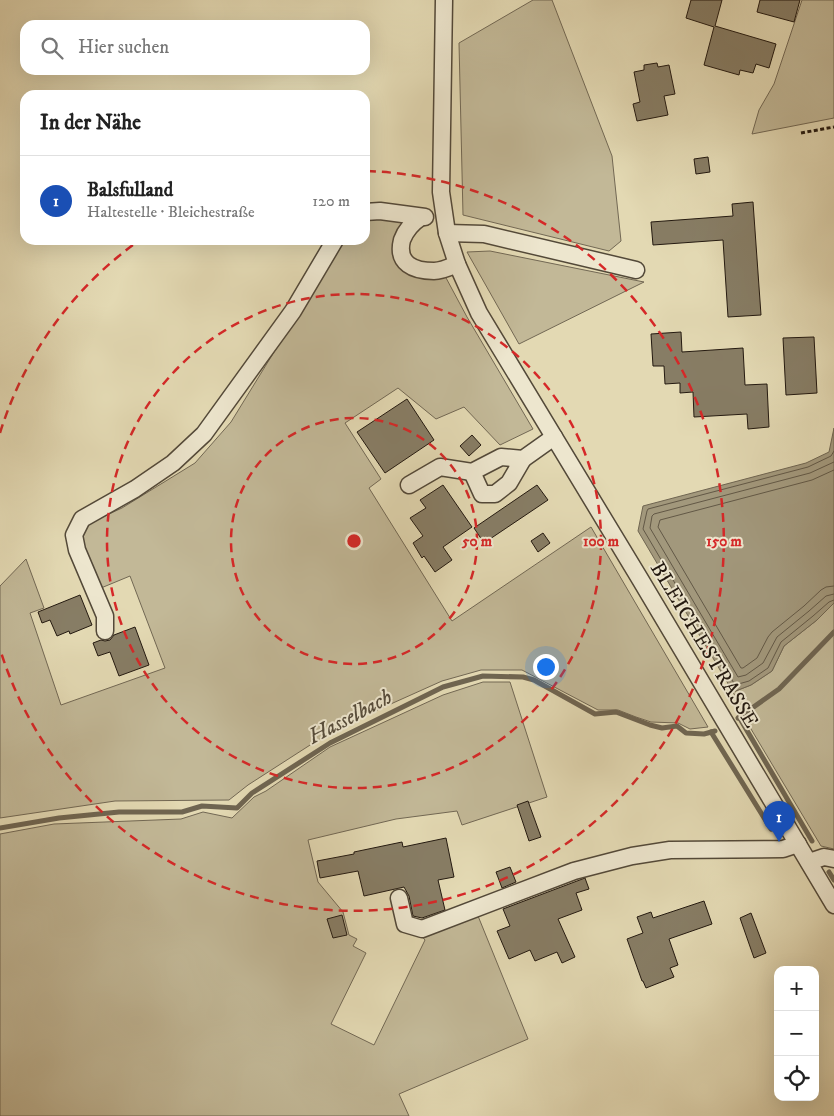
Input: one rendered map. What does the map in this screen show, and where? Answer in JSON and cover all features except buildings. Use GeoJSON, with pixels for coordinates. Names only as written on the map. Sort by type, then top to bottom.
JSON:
{"type":"FeatureCollection","features":[{"type":"Feature","properties":{"kind":"street","name":"BLEICHESTRASSE"},"geometry":{"type":"LineString","coordinates":[[444,0],[440,192],[446,226],[457,264],[479,314],[640,579],[834,905]]}},
{"type":"Feature","properties":{"kind":"street"},"geometry":{"type":"LineString","coordinates":[[370,212],[380,211],[421,216],[446,226],[636,270]]}},
{"type":"Feature","properties":{"kind":"street"},"geometry":{"type":"LineString","coordinates":[[421,216],[411,224],[404,234],[400,248],[404,262],[420,270],[436,271],[457,264]]}},
{"type":"Feature","properties":{"kind":"street"},"geometry":{"type":"LineString","coordinates":[[105,631],[105,616],[77,550],[74,534],[82,519],[135,489],[173,463],[204,434],[293,311],[333,245]]}},
{"type":"Feature","properties":{"kind":"street"},"geometry":{"type":"LineString","coordinates":[[472,472],[482,494],[495,494],[509,483],[523,459],[554,437]]}},
{"type":"Feature","properties":{"kind":"street"},"geometry":{"type":"LineString","coordinates":[[409,485],[440,467],[472,472],[501,457],[523,459]]}},
{"type":"Feature","properties":{"kind":"street"},"geometry":{"type":"LineString","coordinates":[[399,898],[405,924],[422,929],[574,872],[632,856],[670,850],[783,849],[798,844]]}},
{"type":"Feature","properties":{"kind":"street"},"geometry":{"type":"LineString","coordinates":[[808,862],[824,857],[834,858]]}},
{"type":"Feature","properties":{"kind":"path"},"geometry":{"type":"LineString","coordinates":[[800,133],[834,127]]}},
{"type":"Feature","properties":{"kind":"shaded area"},"geometry":{"type":"Polygon","coordinates":[[[533,0],[552,0],[612,156],[621,241],[609,251],[463,215],[459,43],[533,0]]]}},
{"type":"Feature","properties":{"kind":"shaded area"},"geometry":{"type":"Polygon","coordinates":[[[802,0],[834,0],[834,118],[752,134],[759,110],[774,84],[802,0]]]}},
{"type":"Feature","properties":{"kind":"shaded area"},"geometry":{"type":"Polygon","coordinates":[[[370,217],[409,218],[394,248],[445,276],[533,429],[500,445],[464,407],[436,419],[398,388],[345,423],[381,479],[369,488],[452,621],[591,527],[708,727],[690,729],[678,723],[651,722],[618,710],[598,710],[522,670],[481,670],[442,681],[335,729],[248,785],[229,800],[115,801],[0,818],[0,586],[26,559],[44,608],[30,613],[61,705],[165,668],[130,576],[101,588],[81,548],[83,526],[122,508],[195,463],[231,422],[337,245],[370,245],[370,217]]]}},
{"type":"Feature","properties":{"kind":"shaded area"},"geometry":{"type":"Polygon","coordinates":[[[490,251],[644,282],[519,344],[467,252],[490,251]]]}},
{"type":"Feature","properties":{"kind":"shaded area"},"geometry":{"type":"Polygon","coordinates":[[[834,603],[834,849],[821,846],[748,724],[733,692],[751,685],[772,671],[784,646],[817,620],[834,603]]]}},
{"type":"Feature","properties":{"kind":"shaded area"},"geometry":{"type":"Polygon","coordinates":[[[483,682],[510,682],[547,797],[462,825],[457,811],[396,819],[308,840],[318,882],[343,912],[349,935],[357,939],[353,946],[366,953],[331,1024],[374,1045],[425,940],[420,934],[476,911],[528,1039],[399,1094],[409,1116],[0,1116],[0,834],[54,824],[181,819],[203,812],[232,818],[254,797],[266,791],[330,747],[443,695],[483,682]]]}},
{"type":"Feature","properties":{"kind":"water"},"geometry":{"type":"Polygon","coordinates":[[[834,428],[834,603],[817,620],[784,646],[772,671],[751,685],[733,692],[638,531],[643,506],[806,463],[829,452],[834,428]]]}},
{"type":"Feature","properties":{"kind":"waterway","name":"Hasselbach"},"geometry":{"type":"LineString","coordinates":[[738,718],[779,689],[834,632]]}},
{"type":"Feature","properties":{"kind":"waterway","name":"Hasselbach"},"geometry":{"type":"LineString","coordinates":[[0,828],[59,818],[119,812],[182,812],[202,806],[237,808],[252,793],[330,743],[443,687],[483,676],[523,677],[534,680],[595,714],[616,712],[662,728],[677,726],[686,733],[704,734],[715,731]]}},
{"type":"Feature","properties":{"kind":"waterway"},"geometry":{"type":"LineString","coordinates":[[739,717],[812,841]]}},
{"type":"Feature","properties":{"kind":"waterway"},"geometry":{"type":"LineString","coordinates":[[711,732],[771,829]]}},
{"type":"Feature","properties":{"kind":"waterway"},"geometry":{"type":"LineString","coordinates":[[829,872],[834,880]]}},
{"type":"Feature","properties":{"kind":"place","name":"Balsfulland"},"geometry":{"type":"Point","coordinates":[779,842]}}]}
